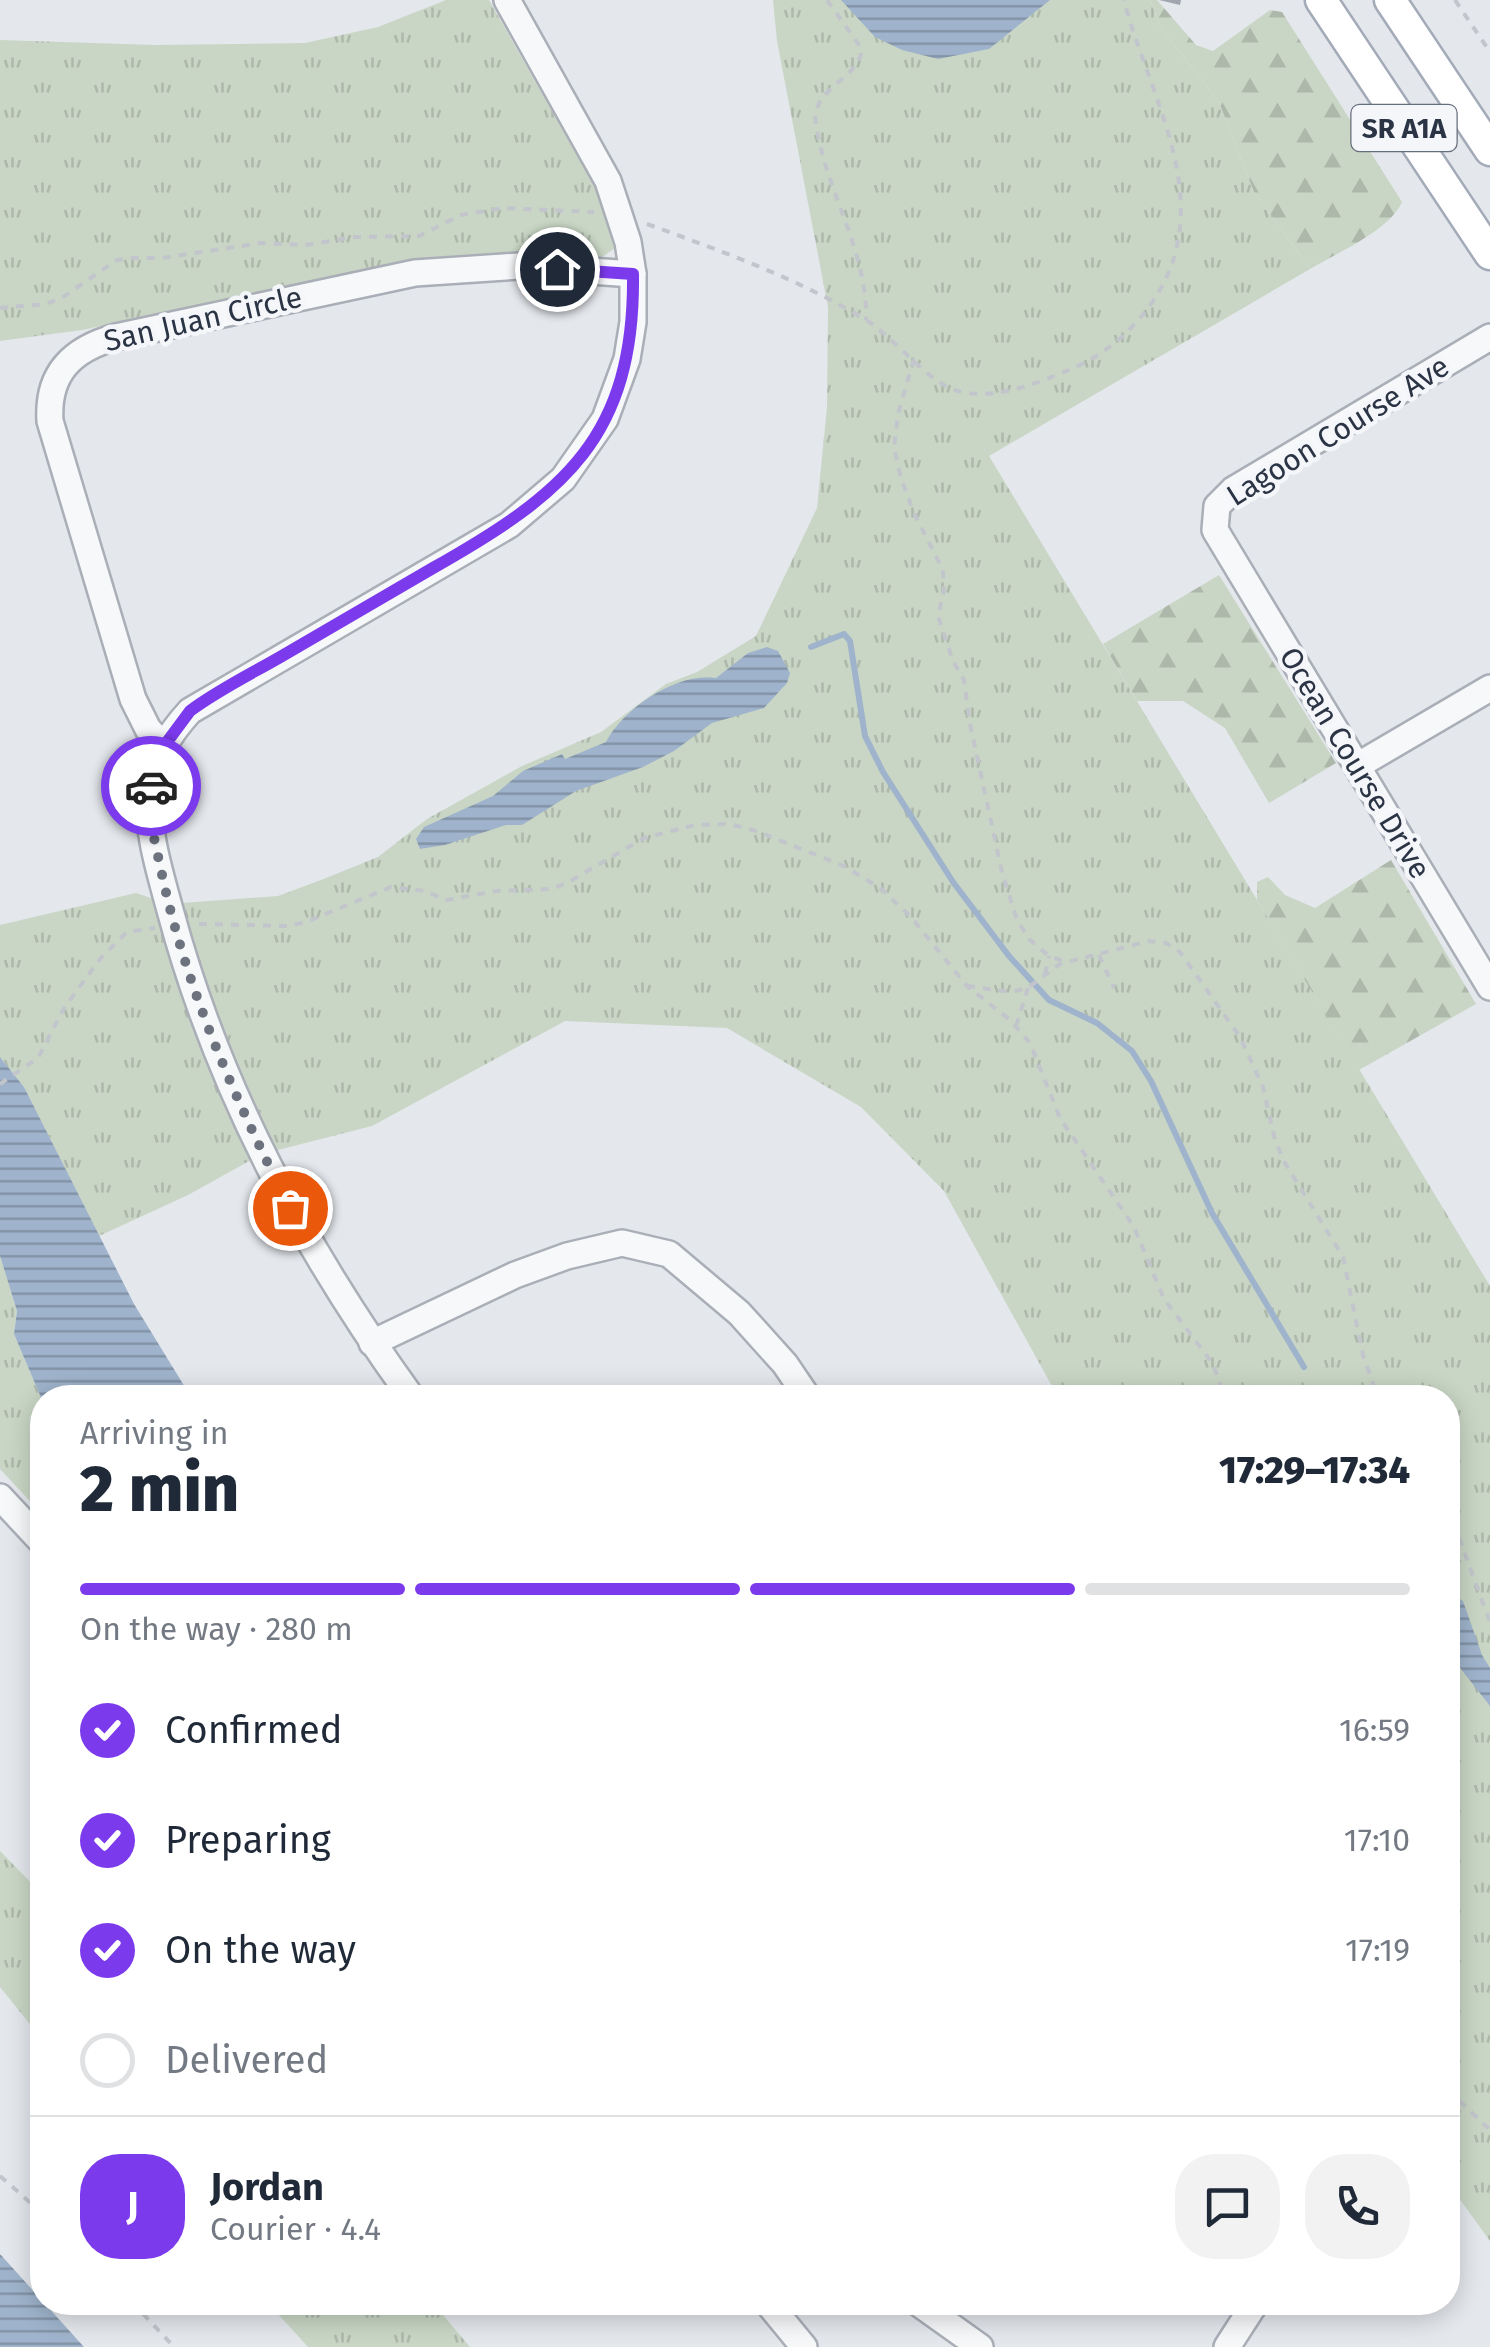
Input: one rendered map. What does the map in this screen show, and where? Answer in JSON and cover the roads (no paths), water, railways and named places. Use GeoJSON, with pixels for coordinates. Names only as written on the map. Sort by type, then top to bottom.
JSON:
{"type":"FeatureCollection","features":[{"type":"Feature","properties":{"kind":"main road","name":"SR A1A"},"geometry":{"type":"LineString","coordinates":[[1321,0],[1337,14],[1490,254]]}},
{"type":"Feature","properties":{"kind":"main road","name":"SR A1A"},"geometry":{"type":"LineString","coordinates":[[1390,0],[1490,150]]}},
{"type":"Feature","properties":{"kind":"street"},"geometry":{"type":"LineString","coordinates":[[403,1385],[372,1343],[290,1208],[234,1095],[174,925],[149,805],[152,775],[164,746],[180,722],[202,702],[508,525],[564,479],[605,419],[628,359],[634,315],[633,274],[621,215],[608,181],[506,0]]}},
{"type":"Feature","properties":{"kind":"street","name":"San Juan Circle"},"geometry":{"type":"LineString","coordinates":[[164,746],[148,729],[133,698],[50,421],[51,390],[65,363],[93,343],[116,337],[415,272],[520,266],[633,274]]}},
{"type":"Feature","properties":{"kind":"street","name":"Lagoon Course Ave"},"geometry":{"type":"LineString","coordinates":[[1220,540],[1215,530],[1217,506],[1234,490],[1490,337]]}},
{"type":"Feature","properties":{"kind":"street","name":"Ocean Course Drive"},"geometry":{"type":"LineString","coordinates":[[1220,540],[1490,987]]}},
{"type":"Feature","properties":{"kind":"street"},"geometry":{"type":"LineString","coordinates":[[1357,766],[1490,688]]}},
{"type":"Feature","properties":{"kind":"street"},"geometry":{"type":"LineString","coordinates":[[372,1343],[515,1275],[567,1256],[622,1243],[670,1254],[739,1313],[799,1385]]}},
{"type":"Feature","properties":{"kind":"street"},"geometry":{"type":"LineString","coordinates":[[0,1497],[30,1529]]}},
{"type":"Feature","properties":{"kind":"street"},"geometry":{"type":"LineString","coordinates":[[778,2315],[804,2347]]}},
{"type":"Feature","properties":{"kind":"street"},"geometry":{"type":"LineString","coordinates":[[935,2315],[980,2347]]}},
{"type":"Feature","properties":{"kind":"street"},"geometry":{"type":"LineString","coordinates":[[1227,2347],[1248,2315]]}},
{"type":"Feature","properties":{"kind":"water"},"geometry":{"type":"Polygon","coordinates":[[[841,0],[1050,0],[989,49],[938,59],[902,50],[875,37],[841,0]]]}},
{"type":"Feature","properties":{"kind":"water"},"geometry":{"type":"Polygon","coordinates":[[[767,647],[778,651],[790,673],[787,683],[764,708],[712,723],[674,751],[643,767],[576,791],[522,825],[506,825],[420,849],[416,839],[424,827],[493,796],[523,771],[562,754],[565,759],[606,742],[625,717],[653,695],[685,681],[716,678],[748,653],[767,647]]]}},
{"type":"Feature","properties":{"kind":"water"},"geometry":{"type":"Polygon","coordinates":[[[0,1057],[24,1087],[134,1304],[184,1385],[36,1385],[14,1334],[17,1311],[0,1256],[0,1057]]]}},
{"type":"Feature","properties":{"kind":"water"},"geometry":{"type":"Polygon","coordinates":[[[1460,1599],[1490,1668],[1490,1706],[1460,1668],[1460,1599]]]}},
{"type":"Feature","properties":{"kind":"water"},"geometry":{"type":"Polygon","coordinates":[[[0,2254],[30,2287],[30,2315],[55,2315],[84,2347],[0,2347],[0,2254]]]}},
{"type":"Feature","properties":{"kind":"waterway"},"geometry":{"type":"LineString","coordinates":[[811,647],[844,634],[850,641],[865,736],[883,772],[953,882],[1009,956],[1049,1000],[1097,1023],[1132,1051],[1151,1081],[1212,1213],[1304,1367]]}}]}
